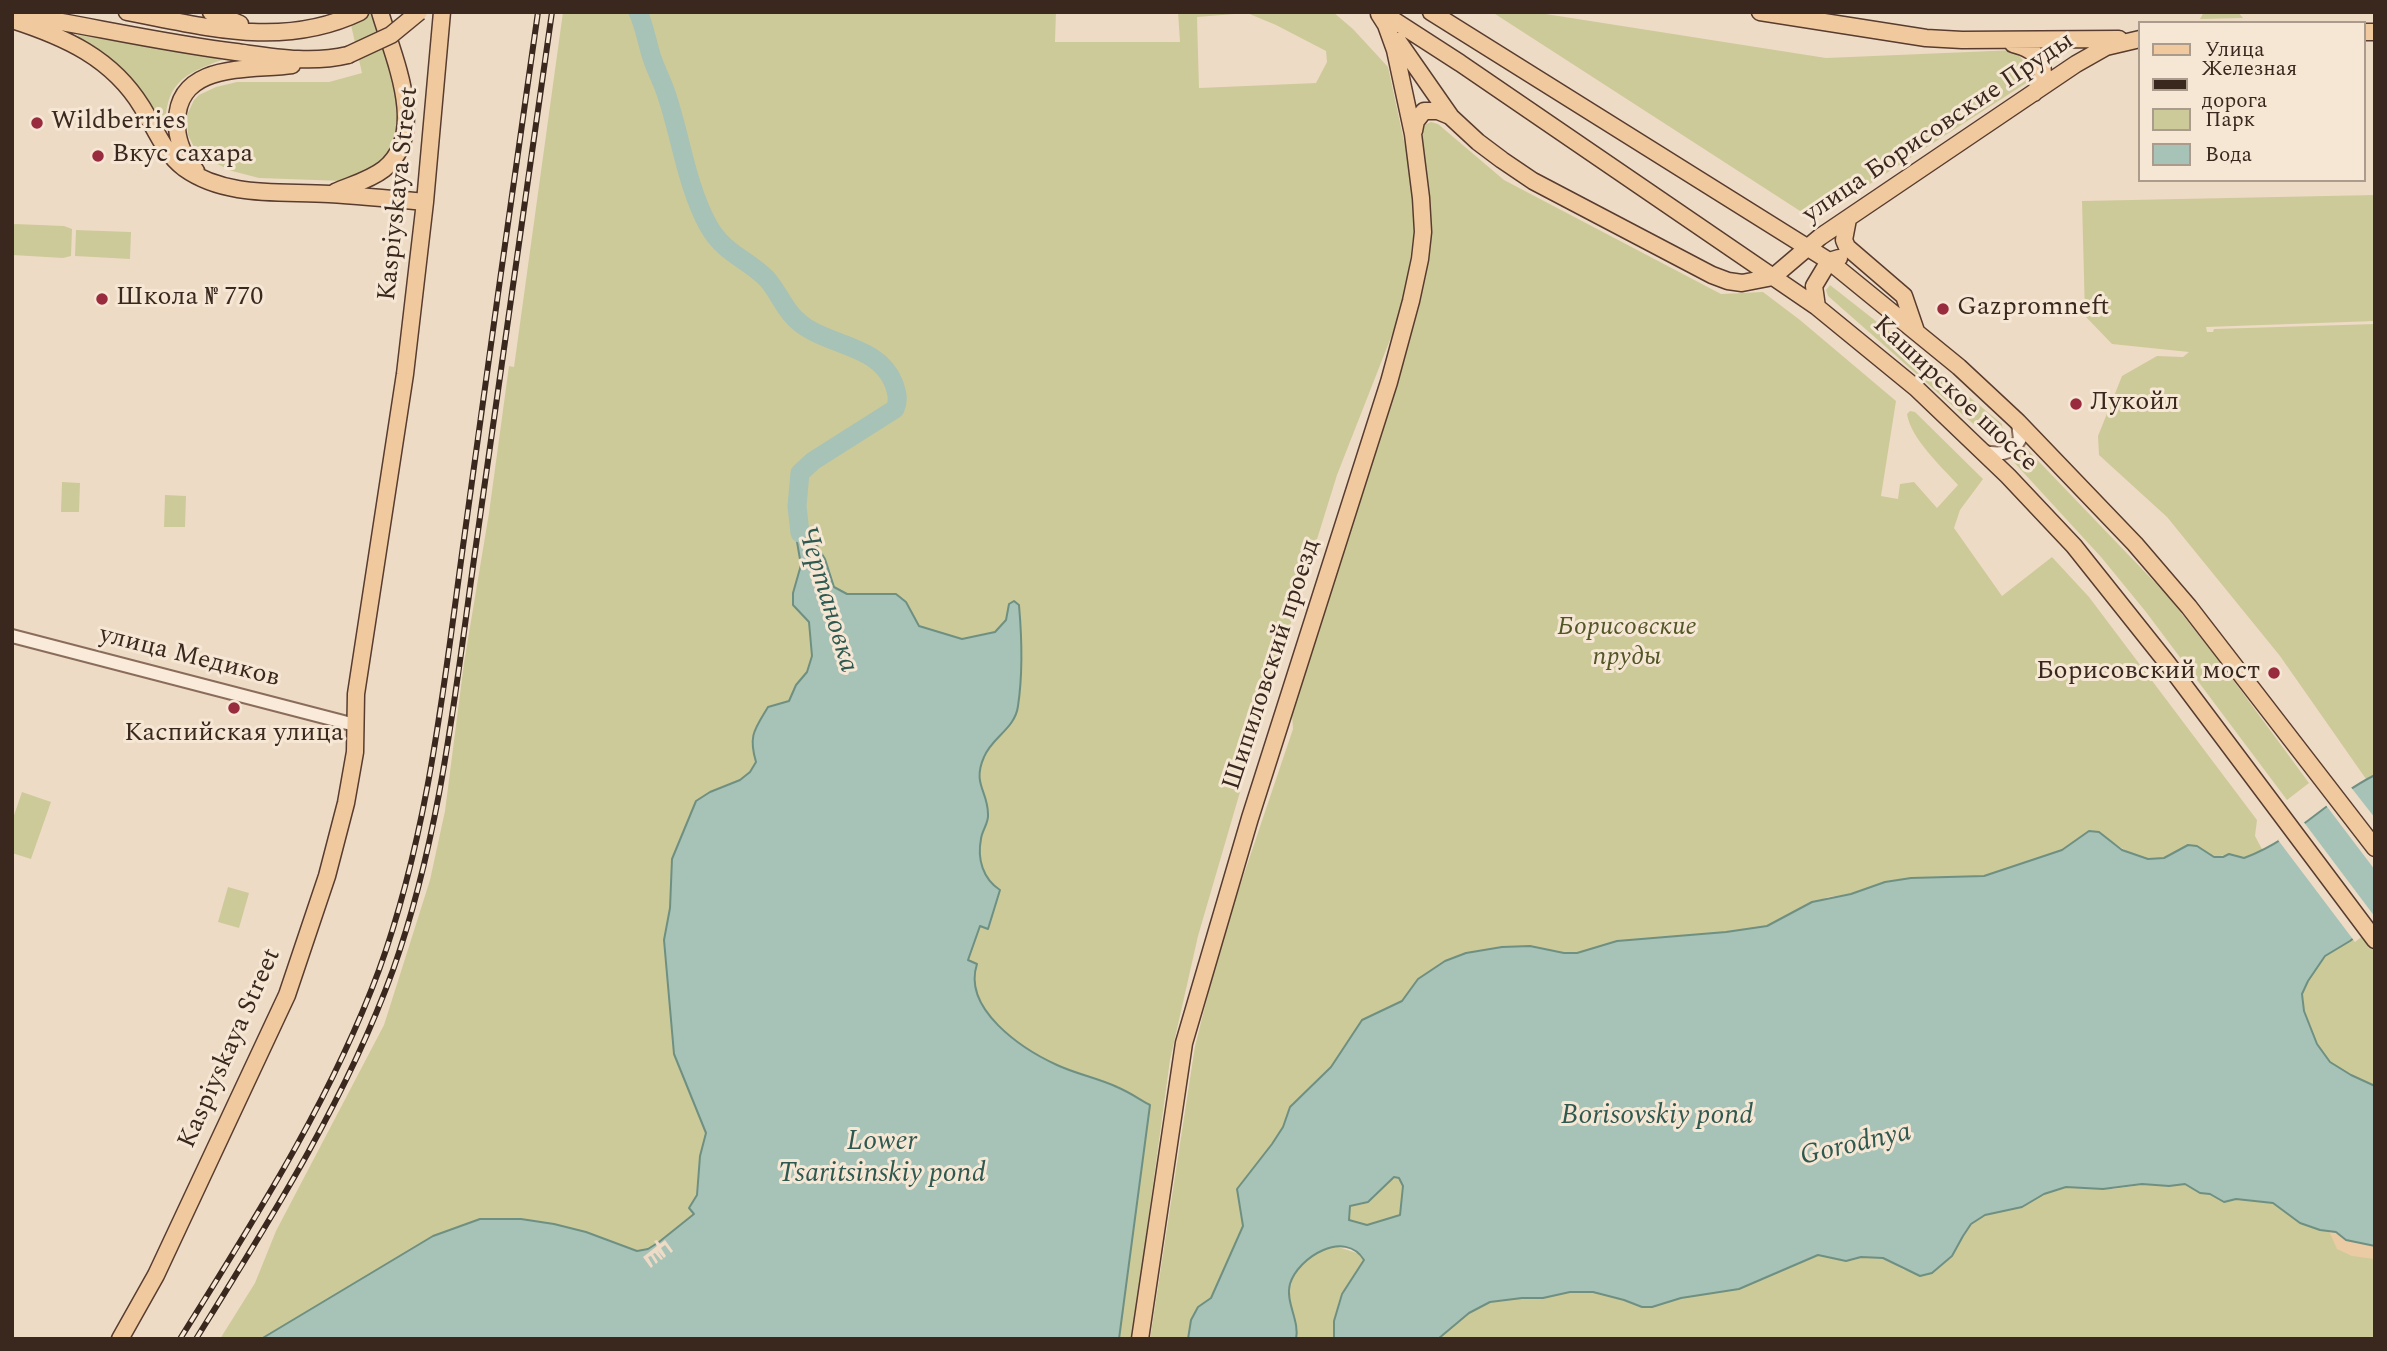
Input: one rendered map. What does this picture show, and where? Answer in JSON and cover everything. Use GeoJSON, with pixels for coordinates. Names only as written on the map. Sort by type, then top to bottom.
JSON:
{"type":"FeatureCollection","features":[{"type":"Feature","properties":{"kind":"main road"},"geometry":{"type":"LineString","coordinates":[[127,12],[246,33],[276,34],[311,30],[360,12]]}},
{"type":"Feature","properties":{"kind":"main road"},"geometry":{"type":"LineString","coordinates":[[211,12],[225,19],[276,34]]}},
{"type":"Feature","properties":{"kind":"main road"},"geometry":{"type":"LineString","coordinates":[[330,194],[383,170],[398,153],[405,137],[407,121],[404,96],[380,12]]}},
{"type":"Feature","properties":{"kind":"main road"},"geometry":{"type":"LineString","coordinates":[[202,178],[181,147],[177,125],[180,103],[191,86],[211,74],[226,71],[269,69],[348,55],[391,35],[419,12]]}},
{"type":"Feature","properties":{"kind":"main road","name":"Kaspiyskaya Street"},"geometry":{"type":"LineString","coordinates":[[120,1339],[156,1275],[287,995],[327,876],[343,814],[355,752],[356,694],[404,381],[425,202],[442,12]]}},
{"type":"Feature","properties":{"kind":"main road","name":"Каширское шоссе"},"geometry":{"type":"LineString","coordinates":[[1431,12],[1829,261],[1959,367],[2018,422],[2136,544],[2189,607],[2375,848]]}},
{"type":"Feature","properties":{"kind":"main road"},"geometry":{"type":"LineString","coordinates":[[1760,12],[1892,34],[1962,40],[2138,39]]}},
{"type":"Feature","properties":{"kind":"main road"},"geometry":{"type":"LineString","coordinates":[[12,14],[203,48],[318,61]]}},
{"type":"Feature","properties":{"kind":"main road"},"geometry":{"type":"LineString","coordinates":[[1381,16],[1451,117],[1478,142],[1533,181],[1712,275],[1742,283],[1773,277]]}},
{"type":"Feature","properties":{"kind":"main road","name":"Каширское шоссе"},"geometry":{"type":"LineString","coordinates":[[1381,16],[1461,63],[1817,307],[1916,388],[2008,476],[2074,547],[2168,664],[2375,940]]}},
{"type":"Feature","properties":{"kind":"main road","name":"Шипиловский проезд"},"geometry":{"type":"LineString","coordinates":[[1140,1339],[1184,1044],[1250,818],[1389,382],[1411,301],[1423,232],[1421,198],[1413,134],[1400,67],[1381,16]]}},
{"type":"Feature","properties":{"kind":"main road"},"geometry":{"type":"LineString","coordinates":[[12,20],[61,37],[102,62],[134,95],[169,153],[184,168],[202,178],[242,190],[425,202]]}},
{"type":"Feature","properties":{"kind":"main road","name":"улица Борисовские Пруды"},"geometry":{"type":"LineString","coordinates":[[1773,277],[1848,219],[2076,64],[2106,47],[2138,39]]}},
{"type":"Feature","properties":{"kind":"main road"},"geometry":{"type":"LineString","coordinates":[[1993,40],[2023,47],[2038,56],[2043,80],[2034,94]]}},
{"type":"Feature","properties":{"kind":"main road"},"geometry":{"type":"LineString","coordinates":[[1413,134],[1416,121],[1424,111],[1438,111],[1451,117]]}},
{"type":"Feature","properties":{"kind":"main road"},"geometry":{"type":"LineString","coordinates":[[1848,219],[1844,240],[1847,247],[1904,296],[1916,331]]}},
{"type":"Feature","properties":{"kind":"main road"},"geometry":{"type":"LineString","coordinates":[[1817,307],[1814,286],[1822,269],[1829,261],[1858,258]]}},
{"type":"Feature","properties":{"kind":"street"},"geometry":{"type":"LineString","coordinates":[[1980,451],[1996,454],[2010,451],[2020,439],[2018,422]]}},
{"type":"Feature","properties":{"kind":"street","name":"улица Медиков"},"geometry":{"type":"LineString","coordinates":[[12,636],[355,725]]}},
{"type":"Feature","properties":{"kind":"green space"},"geometry":{"type":"Polygon","coordinates":[[[348,12],[375,12],[394,79],[400,134],[382,165],[342,181],[259,178],[232,171],[213,162],[194,147],[188,135],[187,115],[199,95],[216,87],[237,82],[329,82],[362,73],[348,12]]]}},
{"type":"Feature","properties":{"kind":"green space"},"geometry":{"type":"Polygon","coordinates":[[[563,12],[1056,12],[1055,42],[1180,42],[1178,12],[1333,12],[1353,29],[1388,67],[1413,183],[1414,231],[1404,304],[1337,475],[1263,713],[1198,936],[1170,1060],[1132,1339],[220,1339],[255,1283],[276,1231],[384,1025],[430,880],[445,811],[464,663],[489,513],[509,366],[514,367],[563,12]],[[1247,13],[1197,17],[1199,88],[1316,83],[1327,62],[1326,51],[1247,13]]]}},
{"type":"Feature","properties":{"kind":"green space"},"geometry":{"type":"Polygon","coordinates":[[[1492,12],[1533,12],[1826,58],[2016,50],[2034,78],[1814,220],[1492,12]]]}},
{"type":"Feature","properties":{"kind":"green space"},"geometry":{"type":"Polygon","coordinates":[[[2204,12],[2238,12],[2243,18],[2200,19],[2204,12]]]}},
{"type":"Feature","properties":{"kind":"green space"},"geometry":{"type":"Polygon","coordinates":[[[78,35],[222,60],[196,70],[179,83],[168,102],[165,131],[92,47],[77,38],[78,35]]]}},
{"type":"Feature","properties":{"kind":"green space","name":"Борисовские пруды"},"geometry":{"type":"Polygon","coordinates":[[[1431,122],[1438,124],[1504,180],[1721,294],[1763,292],[1800,320],[1896,401],[1881,496],[1898,499],[1900,484],[1914,482],[1937,508],[1958,485],[1914,433],[1907,414],[1910,411],[1915,412],[1983,479],[1960,510],[1954,528],[2002,596],[2052,557],[2089,597],[2257,820],[2255,836],[2263,851],[2244,858],[2232,854],[2214,857],[2194,849],[2164,858],[2147,859],[2089,831],[2062,850],[1984,876],[1885,882],[1851,894],[1828,897],[1767,926],[1617,941],[1577,953],[1530,946],[1466,953],[1418,979],[1402,1001],[1362,1020],[1331,1067],[1290,1107],[1283,1127],[1237,1189],[1243,1226],[1211,1298],[1198,1307],[1191,1319],[1188,1339],[1150,1339],[1195,1046],[1222,939],[1293,729],[1295,695],[1318,635],[1399,361],[1404,359],[1419,308],[1430,228],[1421,133],[1424,125],[1431,122]]]}},
{"type":"Feature","properties":{"kind":"green space"},"geometry":{"type":"Polygon","coordinates":[[[2375,195],[2375,321],[2206,327],[2207,332],[2213,332],[2214,329],[2375,324],[2375,775],[2366,779],[2280,656],[2167,517],[2099,455],[2098,436],[2122,376],[2157,356],[2183,357],[2189,352],[2112,344],[2085,316],[2082,201],[2375,195]]]}},
{"type":"Feature","properties":{"kind":"green space"},"geometry":{"type":"Polygon","coordinates":[[[12,226],[64,226],[72,229],[71,256],[63,258],[12,255],[12,226]]]}},
{"type":"Feature","properties":{"kind":"green space"},"geometry":{"type":"Polygon","coordinates":[[[76,230],[131,232],[130,259],[75,256],[76,230]]]}},
{"type":"Feature","properties":{"kind":"green space"},"geometry":{"type":"Polygon","coordinates":[[[1830,285],[2002,424],[2003,435],[1994,439],[1987,436],[1828,296],[1826,290],[1830,285]]]}},
{"type":"Feature","properties":{"kind":"green space"},"geometry":{"type":"Polygon","coordinates":[[[2024,446],[2166,594],[2309,783],[2287,800],[2146,612],[2101,557],[2011,459],[2024,446]]]}},
{"type":"Feature","properties":{"kind":"green space"},"geometry":{"type":"Polygon","coordinates":[[[62,482],[80,483],[79,512],[61,512],[62,482]]]}},
{"type":"Feature","properties":{"kind":"green space"},"geometry":{"type":"Polygon","coordinates":[[[165,495],[186,496],[185,527],[164,527],[165,495]]]}},
{"type":"Feature","properties":{"kind":"green space"},"geometry":{"type":"Polygon","coordinates":[[[22,792],[51,802],[31,859],[12,853],[12,821],[22,792]]]}},
{"type":"Feature","properties":{"kind":"green space"},"geometry":{"type":"Polygon","coordinates":[[[228,887],[249,893],[239,928],[218,922],[228,887]]]}},
{"type":"Feature","properties":{"kind":"green space"},"geometry":{"type":"Polygon","coordinates":[[[2375,921],[2375,1086],[2341,1071],[2327,1058],[2316,1040],[2303,1008],[2302,991],[2331,950],[2375,921]]]}},
{"type":"Feature","properties":{"kind":"green space"},"geometry":{"type":"Polygon","coordinates":[[[1394,1177],[1399,1178],[1403,1186],[1400,1215],[1367,1225],[1349,1220],[1350,1206],[1363,1204],[1394,1177]]]}},
{"type":"Feature","properties":{"kind":"green space"},"geometry":{"type":"Polygon","coordinates":[[[2155,1183],[2169,1186],[2185,1184],[2224,1202],[2236,1199],[2273,1203],[2300,1223],[2375,1246],[2375,1339],[1438,1339],[1469,1313],[1490,1302],[1543,1298],[1570,1292],[1593,1292],[1642,1307],[1652,1307],[1681,1298],[1739,1289],[1818,1255],[1846,1261],[1861,1257],[1883,1258],[1904,1270],[1932,1274],[1953,1256],[1971,1224],[1985,1215],[2022,1207],[2044,1194],[2066,1187],[2113,1189],[2155,1183]]]}},
{"type":"Feature","properties":{"kind":"green space"},"geometry":{"type":"Polygon","coordinates":[[[1335,1246],[1360,1254],[1364,1260],[1341,1294],[1334,1321],[1334,1339],[1296,1339],[1290,1299],[1293,1278],[1305,1261],[1335,1246]]]}},
{"type":"Feature","properties":{"kind":"sand"},"geometry":{"type":"Polygon","coordinates":[[[2329,1231],[2336,1232],[2344,1239],[2375,1246],[2375,1259],[2352,1256],[2337,1249],[2329,1231]]]}},
{"type":"Feature","properties":{"kind":"water","name":"Lower Tsaritsinskiy pond"},"geometry":{"type":"Polygon","coordinates":[[[797,506],[801,520],[825,559],[834,587],[847,594],[896,594],[906,602],[919,626],[962,639],[995,632],[1006,620],[1009,604],[1014,601],[1019,605],[1021,681],[1018,706],[1013,721],[984,757],[980,774],[988,814],[981,839],[981,861],[985,874],[1000,890],[988,929],[980,926],[968,960],[977,964],[975,981],[978,997],[986,1012],[1012,1038],[1057,1065],[1110,1084],[1150,1105],[1119,1339],[261,1339],[433,1236],[480,1219],[521,1219],[554,1224],[586,1232],[637,1251],[648,1249],[659,1242],[694,1214],[689,1208],[697,1195],[700,1156],[706,1133],[674,1054],[664,940],[670,908],[672,859],[696,801],[740,780],[750,772],[756,762],[753,739],[760,721],[768,707],[789,701],[796,685],[807,672],[812,656],[809,622],[793,605],[793,593],[801,565],[796,536],[797,506]]]}},
{"type":"Feature","properties":{"kind":"water","name":"Borisovskiy pond"},"geometry":{"type":"Polygon","coordinates":[[[2375,775],[2375,921],[2325,956],[2302,994],[2304,1011],[2317,1044],[2330,1062],[2375,1086],[2375,1246],[2346,1240],[2336,1232],[2300,1223],[2273,1203],[2236,1199],[2224,1202],[2185,1184],[2142,1184],[2103,1189],[2066,1187],[2044,1194],[2022,1207],[1985,1215],[1971,1224],[1952,1256],[1932,1273],[1920,1276],[1883,1258],[1861,1257],[1846,1261],[1818,1255],[1739,1289],[1681,1298],[1652,1307],[1642,1307],[1593,1292],[1570,1292],[1543,1298],[1490,1302],[1469,1313],[1438,1339],[1334,1339],[1334,1321],[1342,1294],[1364,1260],[1356,1251],[1346,1247],[1334,1247],[1312,1256],[1302,1265],[1290,1284],[1289,1298],[1296,1325],[1296,1339],[1188,1339],[1191,1320],[1198,1307],[1211,1298],[1243,1226],[1237,1189],[1283,1127],[1290,1107],[1331,1067],[1362,1020],[1402,1001],[1418,979],[1445,961],[1466,953],[1502,947],[1530,946],[1577,953],[1617,941],[1767,926],[1812,902],[1851,894],[1885,882],[1911,878],[1984,876],[2062,850],[2089,831],[2099,832],[2122,850],[2148,859],[2164,858],[2188,845],[2197,846],[2214,857],[2229,854],[2244,858],[2296,830],[2375,775]],[[1394,1177],[1368,1202],[1350,1206],[1349,1220],[1367,1225],[1400,1215],[1403,1186],[1399,1178],[1394,1177]]]}},
{"type":"Feature","properties":{"kind":"pier"},"geometry":{"type":"Polygon","coordinates":[[[2350,786],[2375,818],[2375,870],[2325,804],[2350,786]]]}},
{"type":"Feature","properties":{"kind":"pier"},"geometry":{"type":"Polygon","coordinates":[[[2303,821],[2375,917],[2375,926],[2355,942],[2278,840],[2303,821]]]}},
{"type":"Feature","properties":{"kind":"pier"},"geometry":{"type":"Polygon","coordinates":[[[657,1240],[660,1244],[665,1240],[673,1251],[671,1253],[665,1245],[661,1248],[666,1256],[664,1258],[657,1250],[663,1259],[653,1254],[658,1262],[656,1264],[651,1256],[648,1257],[653,1266],[651,1268],[643,1257],[657,1246],[654,1241],[657,1240]]]}},
{"type":"Feature","properties":{"kind":"waterway","name":"Чертановка"},"geometry":{"type":"LineString","coordinates":[[638,12],[671,110],[694,193],[714,235],[767,279],[802,325],[875,359],[886,370],[895,387],[895,409],[813,461],[800,473],[797,506],[800,533]]}},
{"type":"Feature","properties":{"kind":"railway"},"geometry":{"type":"LineString","coordinates":[[180,1339],[289,1159],[338,1067],[379,970],[411,865],[442,702],[538,12]]}},
{"type":"Feature","properties":{"kind":"railway"},"geometry":{"type":"LineString","coordinates":[[196,1339],[278,1205],[352,1067],[393,970],[423,868],[453,711],[552,12]]}},
{"type":"Feature","properties":{"kind":"place","name":"Wildberries"},"geometry":{"type":"Point","coordinates":[37,123]}},
{"type":"Feature","properties":{"kind":"place","name":"Вкус сахара"},"geometry":{"type":"Point","coordinates":[98,156]}},
{"type":"Feature","properties":{"kind":"place","name":"Школа № 770"},"geometry":{"type":"Point","coordinates":[102,299]}},
{"type":"Feature","properties":{"kind":"place","name":"Gazpromneft"},"geometry":{"type":"Point","coordinates":[1943,309]}},
{"type":"Feature","properties":{"kind":"place","name":"Лукойл"},"geometry":{"type":"Point","coordinates":[2076,404]}},
{"type":"Feature","properties":{"kind":"place","name":"Борисовский мост"},"geometry":{"type":"Point","coordinates":[2274,673]}},
{"type":"Feature","properties":{"kind":"place","name":"Каспийская улица"},"geometry":{"type":"Point","coordinates":[234,708]}},
{"type":"Feature","properties":{"kind":"water label","name":"Gorodnya"},"geometry":{"type":"Point","coordinates":[1856,1146]}}]}
